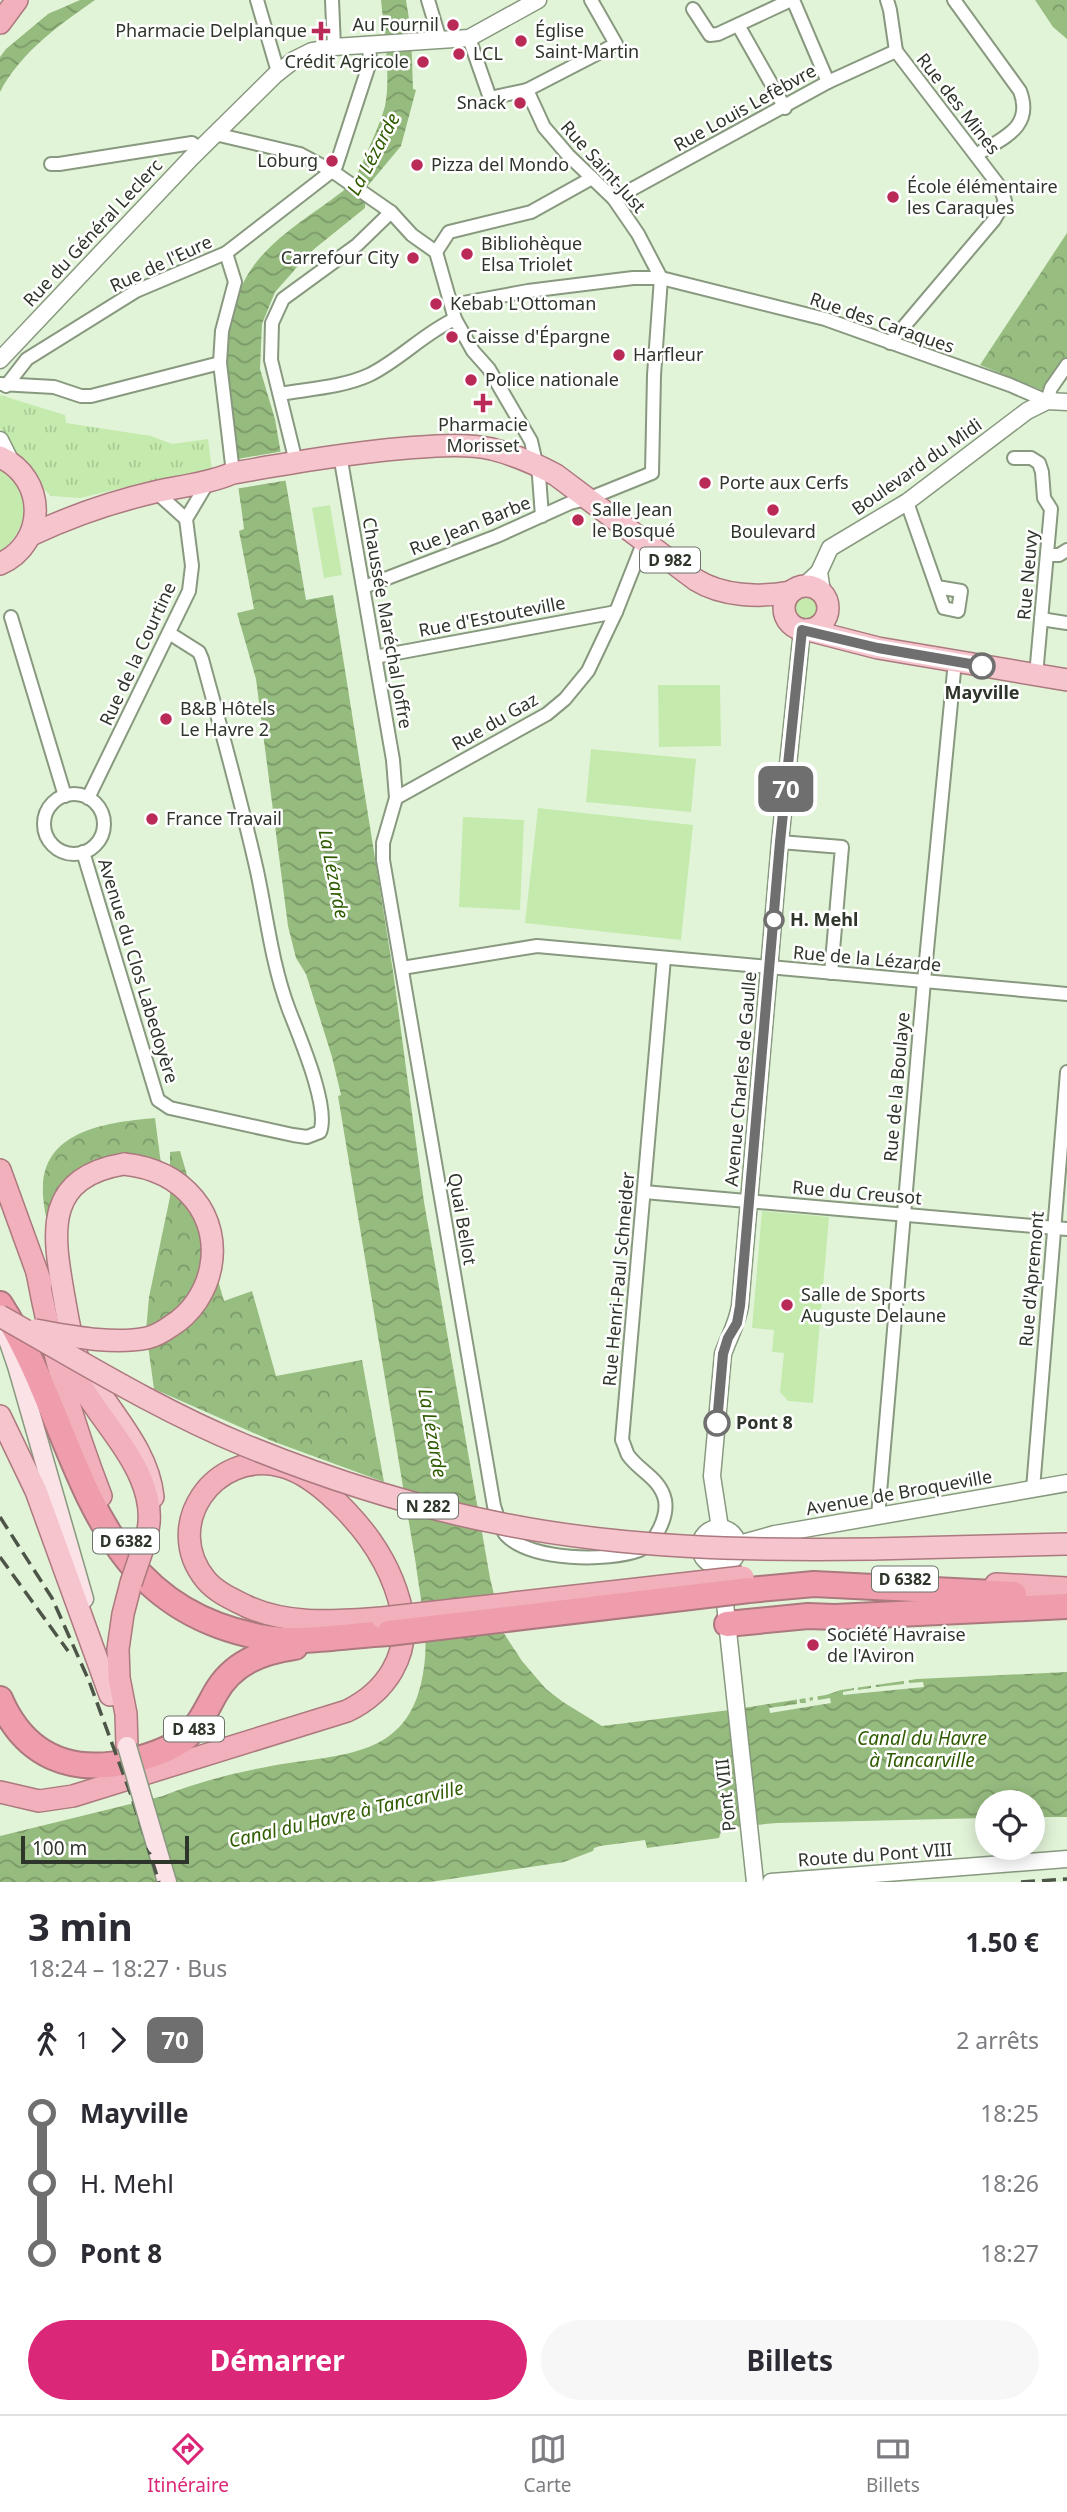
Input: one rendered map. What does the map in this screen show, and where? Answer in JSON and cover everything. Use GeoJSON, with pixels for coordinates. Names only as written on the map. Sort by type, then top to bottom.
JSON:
{"type":"FeatureCollection","features":[{"type":"Feature","properties":{"kind":"highway"},"geometry":{"type":"LineString","coordinates":[[0,23],[17,0]]}},
{"type":"Feature","properties":{"kind":"highway","name":"D 6382"},"geometry":{"type":"LineString","coordinates":[[0,1170],[37,1272],[79,1438],[102,1499],[127,1542],[159,1580],[206,1609],[241,1622],[271,1629],[385,1625]]}},
{"type":"Feature","properties":{"kind":"highway"},"geometry":{"type":"LineString","coordinates":[[37,1272],[74,1372],[127,1451],[147,1498],[147,1536],[123,1614],[118,1649],[127,1746]]}},
{"type":"Feature","properties":{"kind":"highway","name":"D 6382"},"geometry":{"type":"LineString","coordinates":[[0,1304],[28,1358],[99,1517],[120,1550],[138,1574],[178,1606],[233,1630],[267,1638],[296,1639],[385,1625],[746,1584],[859,1577],[1067,1588]]}},
{"type":"Feature","properties":{"kind":"highway"},"geometry":{"type":"LineString","coordinates":[[0,1793],[38,1801],[73,1796],[347,1711],[373,1695],[389,1678],[402,1647],[401,1612],[388,1570],[365,1532],[342,1506],[317,1485],[291,1469],[273,1464],[255,1464],[228,1471],[212,1483],[199,1499],[191,1523],[192,1552],[200,1572],[208,1582],[239,1603],[288,1619],[385,1625]]}},
{"type":"Feature","properties":{"kind":"highway","name":"D 6382"},"geometry":{"type":"LineString","coordinates":[[746,1584],[814,1584],[1067,1597]]}},
{"type":"Feature","properties":{"kind":"highway"},"geometry":{"type":"LineString","coordinates":[[727,1624],[808,1616],[1067,1606]]}},
{"type":"Feature","properties":{"kind":"highway","name":"D 483"},"geometry":{"type":"LineString","coordinates":[[0,1699],[14,1725],[42,1752],[75,1765],[110,1766],[150,1756],[181,1741],[200,1722],[217,1691],[229,1676],[254,1657],[385,1625]]}},
{"type":"Feature","properties":{"kind":"main road","name":"D 982"},"geometry":{"type":"LineString","coordinates":[[31,536],[94,510],[233,473],[340,455],[460,446],[490,449],[536,463],[590,498],[713,590],[762,595],[804,590]]}},
{"type":"Feature","properties":{"kind":"main road"},"geometry":{"type":"LineString","coordinates":[[0,564],[17,554],[31,536],[35,524],[35,499],[30,485],[22,472],[5,460]]}},
{"type":"Feature","properties":{"kind":"main road","name":"D 982"},"geometry":{"type":"LineString","coordinates":[[35,499],[67,510],[94,510]]}},
{"type":"Feature","properties":{"kind":"main road"},"geometry":{"type":"LineString","coordinates":[[816,630],[829,607],[804,590],[791,624],[878,648],[1067,680]]}},
{"type":"Feature","properties":{"kind":"main road"},"geometry":{"type":"LineString","coordinates":[[110,1695],[6,1320],[117,1340],[148,1338],[184,1318],[198,1302],[210,1278],[213,1252],[207,1224],[195,1201],[178,1184],[159,1172],[124,1164],[107,1167],[90,1175],[66,1196],[57,1219],[55,1247],[66,1312],[82,1368],[138,1449],[149,1471],[153,1501],[147,1536]]}},
{"type":"Feature","properties":{"kind":"main road","name":"N 282"},"geometry":{"type":"LineString","coordinates":[[6,1320],[114,1380],[242,1444],[337,1480],[502,1524],[567,1535],[734,1548],[873,1549],[1067,1544]]}},
{"type":"Feature","properties":{"kind":"main road"},"geometry":{"type":"LineString","coordinates":[[0,1416],[36,1491],[110,1695],[167,1882]]}},
{"type":"Feature","properties":{"kind":"street"},"geometry":{"type":"LineString","coordinates":[[257,0],[278,72]]}},
{"type":"Feature","properties":{"kind":"street"},"geometry":{"type":"LineString","coordinates":[[332,0],[334,47]]}},
{"type":"Feature","properties":{"kind":"street"},"geometry":{"type":"LineString","coordinates":[[428,0],[440,40]]}},
{"type":"Feature","properties":{"kind":"street"},"geometry":{"type":"LineString","coordinates":[[538,0],[469,38],[490,98],[527,90],[616,44],[592,0]]}},
{"type":"Feature","properties":{"kind":"street"},"geometry":{"type":"LineString","coordinates":[[693,9],[710,35],[792,0],[828,82]]}},
{"type":"Feature","properties":{"kind":"street"},"geometry":{"type":"LineString","coordinates":[[887,0],[896,51]]}},
{"type":"Feature","properties":{"kind":"street"},"geometry":{"type":"LineString","coordinates":[[954,0],[1020,91],[1025,103],[1024,117],[1019,126],[976,155]]}},
{"type":"Feature","properties":{"kind":"street"},"geometry":{"type":"LineString","coordinates":[[737,25],[785,107]]}},
{"type":"Feature","properties":{"kind":"street","name":"Rue du Général Leclerc"},"geometry":{"type":"LineString","coordinates":[[0,360],[200,149],[278,72],[294,60],[313,51],[334,47],[469,38]]}},
{"type":"Feature","properties":{"kind":"street"},"geometry":{"type":"LineString","coordinates":[[332,171],[336,166],[376,44]]}},
{"type":"Feature","properties":{"kind":"street","name":"Rue Louis Lefèbvre"},"geometry":{"type":"LineString","coordinates":[[614,199],[828,82],[896,51]]}},
{"type":"Feature","properties":{"kind":"street","name":"Rue des Mines"},"geometry":{"type":"LineString","coordinates":[[890,343],[1003,207],[1004,194],[896,51]]}},
{"type":"Feature","properties":{"kind":"street","name":"Rue Saint-Just"},"geometry":{"type":"LineString","coordinates":[[527,90],[544,127],[568,155],[614,199],[639,234],[662,278]]}},
{"type":"Feature","properties":{"kind":"street"},"geometry":{"type":"LineString","coordinates":[[215,134],[300,154],[332,171],[391,212],[412,235],[436,252],[455,319],[473,351],[489,369],[531,441],[539,476],[542,516]]}},
{"type":"Feature","properties":{"kind":"street"},"geometry":{"type":"LineString","coordinates":[[51,164],[192,144],[200,149]]}},
{"type":"Feature","properties":{"kind":"street","name":"Rue de l'Eure"},"geometry":{"type":"LineString","coordinates":[[3,385],[27,359],[136,291],[226,253],[332,171]]}},
{"type":"Feature","properties":{"kind":"street"},"geometry":{"type":"LineString","coordinates":[[436,252],[449,232],[531,212],[592,178]]}},
{"type":"Feature","properties":{"kind":"street"},"geometry":{"type":"LineString","coordinates":[[291,463],[280,394],[271,360],[272,323],[284,299],[357,245],[391,212]]}},
{"type":"Feature","properties":{"kind":"street"},"geometry":{"type":"LineString","coordinates":[[226,253],[235,282],[222,331],[220,363],[233,473]]}},
{"type":"Feature","properties":{"kind":"street","name":"Rue des Caraques"},"geometry":{"type":"LineString","coordinates":[[452,305],[528,291],[633,278],[662,278],[825,319],[1010,385],[1047,401]]}},
{"type":"Feature","properties":{"kind":"street","name":"Rue Jean Barbe"},"geometry":{"type":"LineString","coordinates":[[364,587],[570,503],[590,498],[652,473],[654,375],[662,278]]}},
{"type":"Feature","properties":{"kind":"street"},"geometry":{"type":"LineString","coordinates":[[280,394],[352,381],[369,375],[455,319]]}},
{"type":"Feature","properties":{"kind":"street"},"geometry":{"type":"LineString","coordinates":[[3,385],[54,387],[80,396],[91,396],[220,363]]}},
{"type":"Feature","properties":{"kind":"street"},"geometry":{"type":"LineString","coordinates":[[1067,365],[1051,388],[1047,401],[1067,402]]}},
{"type":"Feature","properties":{"kind":"street","name":"Boulevard du Midi"},"geometry":{"type":"LineString","coordinates":[[804,590],[830,548],[907,502],[1027,411],[1047,401]]}},
{"type":"Feature","properties":{"kind":"street"},"geometry":{"type":"LineString","coordinates":[[0,440],[5,460]]}},
{"type":"Feature","properties":{"kind":"street","name":"Chaussée Maréchal Joffre"},"geometry":{"type":"LineString","coordinates":[[340,455],[393,760],[396,798]]}},
{"type":"Feature","properties":{"kind":"street","name":"Rue Neuvy"},"geometry":{"type":"LineString","coordinates":[[1014,458],[1031,458],[1039,463],[1044,498],[1051,509],[1037,676]]}},
{"type":"Feature","properties":{"kind":"street"},"geometry":{"type":"LineString","coordinates":[[156,492],[186,519],[208,481]]}},
{"type":"Feature","properties":{"kind":"street"},"geometry":{"type":"LineString","coordinates":[[907,502],[937,587]]}},
{"type":"Feature","properties":{"kind":"street","name":"Rue de la Courtine"},"geometry":{"type":"LineString","coordinates":[[88,798],[169,633],[192,579],[186,519]]}},
{"type":"Feature","properties":{"kind":"street","name":"Rue du Gaz"},"geometry":{"type":"LineString","coordinates":[[396,798],[547,714],[565,699],[589,671],[644,541]]}},
{"type":"Feature","properties":{"kind":"street"},"geometry":{"type":"LineString","coordinates":[[1048,555],[1059,555],[1067,550]]}},
{"type":"Feature","properties":{"kind":"street","name":"Rue d'Estouteville"},"geometry":{"type":"LineString","coordinates":[[375,657],[616,612]]}},
{"type":"Feature","properties":{"kind":"street"},"geometry":{"type":"LineString","coordinates":[[11,617],[65,796]]}},
{"type":"Feature","properties":{"kind":"street"},"geometry":{"type":"LineString","coordinates":[[1041,619],[1067,623]]}},
{"type":"Feature","properties":{"kind":"street","name":"Avenue Charles de Gaulle"},"geometry":{"type":"LineString","coordinates":[[720,1528],[712,1476],[723,1354],[737,1323],[780,842],[816,630]]}},
{"type":"Feature","properties":{"kind":"street","name":"Avenue du Clos Labedoyère"},"geometry":{"type":"LineString","coordinates":[[83,852],[159,1100],[170,1108],[298,1136],[307,1137],[320,1132],[323,1118],[311,1065],[274,965],[257,873],[202,659],[199,652],[169,633]]}},
{"type":"Feature","properties":{"kind":"street","name":"Rue de la Boulaye"},"geometry":{"type":"LineString","coordinates":[[878,1516],[923,981],[955,661]]}},
{"type":"Feature","properties":{"kind":"street"},"geometry":{"type":"LineString","coordinates":[[74,794],[88,798],[99,808],[103,817],[104,828],[95,846],[83,852],[69,853],[59,850],[46,834],[45,817],[49,807],[65,796],[74,794]]}},
{"type":"Feature","properties":{"kind":"street","name":"Quai Bellot"},"geometry":{"type":"LineString","coordinates":[[396,798],[383,844],[383,860],[491,1491],[505,1534],[522,1546],[559,1557],[611,1556]]}},
{"type":"Feature","properties":{"kind":"street"},"geometry":{"type":"LineString","coordinates":[[780,842],[842,847],[831,973]]}},
{"type":"Feature","properties":{"kind":"street","name":"Rue de la Lézarde"},"geometry":{"type":"LineString","coordinates":[[402,968],[537,946],[1067,994]]}},
{"type":"Feature","properties":{"kind":"street","name":"Rue Henri-Paul Schneider"},"geometry":{"type":"LineString","coordinates":[[611,1556],[642,1549],[657,1533],[664,1515],[662,1490],[628,1455],[622,1440],[664,958]]}},
{"type":"Feature","properties":{"kind":"street","name":"Rue d'Apremont"},"geometry":{"type":"LineString","coordinates":[[1033,1489],[1060,1229],[1067,1073]]}},
{"type":"Feature","properties":{"kind":"street","name":"Rue du Creusot"},"geometry":{"type":"LineString","coordinates":[[644,1192],[1060,1229]]}},
{"type":"Feature","properties":{"kind":"street","name":"Avenue de Broqueville"},"geometry":{"type":"LineString","coordinates":[[738,1544],[775,1534],[1067,1483]]}},
{"type":"Feature","properties":{"kind":"street"},"geometry":{"type":"LineString","coordinates":[[713,1528],[733,1534],[738,1544],[734,1559],[721,1566],[706,1561],[700,1551],[704,1534],[713,1528]]}},
{"type":"Feature","properties":{"kind":"street"},"geometry":{"type":"LineString","coordinates":[[721,1566],[727,1624]]}},
{"type":"Feature","properties":{"kind":"street","name":"Pont VIII"},"geometry":{"type":"LineString","coordinates":[[727,1624],[755,1882]]}},
{"type":"Feature","properties":{"kind":"street","name":"Route du Pont VIII"},"geometry":{"type":"LineString","coordinates":[[771,1882],[1067,1859]]}},
{"type":"Feature","properties":{"kind":"green space"},"geometry":{"type":"Polygon","coordinates":[[[1035,0],[1067,0],[1067,39],[1053,27],[1035,0]]]}},
{"type":"Feature","properties":{"kind":"green space"},"geometry":{"type":"Polygon","coordinates":[[[1067,233],[1067,358],[1042,390],[980,365],[1067,233]]]}},
{"type":"Feature","properties":{"kind":"green space"},"geometry":{"type":"Polygon","coordinates":[[[0,395],[65,415],[66,423],[151,436],[172,444],[208,439],[212,470],[80,498],[51,496],[10,449],[0,428],[0,395]]]}},
{"type":"Feature","properties":{"kind":"green space"},"geometry":{"type":"Polygon","coordinates":[[[0,470],[19,487],[24,510],[17,533],[0,552],[0,470]]]}},
{"type":"Feature","properties":{"kind":"green space"},"geometry":{"type":"Polygon","coordinates":[[[330,505],[342,575],[324,578],[312,508],[330,505]]]}},
{"type":"Feature","properties":{"kind":"green space"},"geometry":{"type":"Polygon","coordinates":[[[805,591],[816,596],[821,607],[816,618],[805,623],[794,618],[789,607],[794,596],[805,591]]]}},
{"type":"Feature","properties":{"kind":"green space"},"geometry":{"type":"Polygon","coordinates":[[[658,685],[720,685],[721,746],[659,747],[658,685]]]}},
{"type":"Feature","properties":{"kind":"green space"},"geometry":{"type":"Polygon","coordinates":[[[591,749],[696,759],[691,812],[586,802],[591,749]]]}},
{"type":"Feature","properties":{"kind":"green space"},"geometry":{"type":"Polygon","coordinates":[[[538,808],[693,825],[681,940],[525,923],[538,808]]]}},
{"type":"Feature","properties":{"kind":"green space"},"geometry":{"type":"Polygon","coordinates":[[[463,817],[524,820],[520,910],[459,907],[463,817]]]}},
{"type":"Feature","properties":{"kind":"green space"},"geometry":{"type":"Polygon","coordinates":[[[155,1118],[161,1164],[95,1163],[63,1183],[52,1203],[47,1225],[43,1187],[46,1168],[55,1152],[67,1141],[100,1126],[155,1118]]]}},
{"type":"Feature","properties":{"kind":"green space"},"geometry":{"type":"Polygon","coordinates":[[[180,1151],[224,1301],[252,1291],[276,1376],[362,1360],[384,1482],[272,1441],[154,1389],[146,1331],[149,1297],[170,1197],[170,1152],[180,1151]]]}},
{"type":"Feature","properties":{"kind":"green space","name":"Salle de Sports Auguste Delaune"},"geometry":{"type":"Polygon","coordinates":[[[762,1211],[829,1217],[813,1403],[788,1401],[780,1392],[784,1353],[772,1352],[774,1330],[752,1328],[762,1211]]]}},
{"type":"Feature","properties":{"kind":"water"},"geometry":{"type":"Polygon","coordinates":[[[80,0],[95,0],[29,52],[0,92],[0,57],[6,49],[48,14],[80,0]]]}},
{"type":"Feature","properties":{"kind":"water"},"geometry":{"type":"Polygon","coordinates":[[[381,0],[406,0],[411,32],[413,89],[416,90],[401,146],[366,188],[365,208],[308,254],[275,292],[262,324],[260,369],[275,419],[306,600],[333,595],[393,971],[424,1202],[490,1578],[503,1632],[522,1661],[546,1689],[602,1726],[730,1710],[917,1679],[1067,1672],[1067,1817],[1045,1817],[1045,1790],[975,1790],[975,1818],[777,1823],[722,1828],[719,1838],[647,1848],[645,1840],[600,1846],[564,1862],[430,1882],[0,1882],[0,1836],[163,1796],[230,1775],[324,1758],[370,1746],[389,1736],[405,1720],[417,1697],[424,1667],[425,1629],[422,1603],[338,1096],[341,1095],[306,974],[296,958],[288,926],[256,679],[237,613],[254,609],[239,531],[244,529],[228,407],[227,375],[232,314],[249,272],[285,233],[343,191],[361,167],[385,106],[386,53],[381,0]]]}},
{"type":"Feature","properties":{"kind":"pier"},"geometry":{"type":"Polygon","coordinates":[[[284,451],[289,480],[235,489],[232,460],[284,451]]]}},
{"type":"Feature","properties":{"kind":"pier"},"geometry":{"type":"Polygon","coordinates":[[[904,1677],[908,1677],[909,1683],[923,1682],[924,1687],[843,1695],[843,1692],[854,1690],[854,1684],[857,1684],[858,1690],[871,1688],[871,1682],[875,1681],[876,1687],[904,1684],[904,1677]]]}},
{"type":"Feature","properties":{"kind":"pier"},"geometry":{"type":"Polygon","coordinates":[[[817,1694],[818,1700],[830,1698],[831,1703],[770,1713],[769,1708],[797,1704],[799,1697],[800,1703],[806,1703],[805,1696],[809,1696],[810,1701],[813,1700],[813,1695],[817,1694]]]}},
{"type":"Feature","properties":{"kind":"railway"},"geometry":{"type":"LineString","coordinates":[[0,1517],[52,1598],[89,1681],[131,1795],[159,1882]]}},
{"type":"Feature","properties":{"kind":"railway"},"geometry":{"type":"LineString","coordinates":[[0,1557],[68,1651]]}},
{"type":"Feature","properties":{"kind":"railway"},"geometry":{"type":"LineString","coordinates":[[1021,1882],[1067,1879]]}},
{"type":"Feature","properties":{"kind":"bus line","name":"70"},"geometry":{"type":"LineString","coordinates":[[717,1423],[723,1354],[737,1323],[740,1306],[780,842],[802,630],[852,643],[982,666]]}},
{"type":"Feature","properties":{"kind":"place","name":"Au Fournil"},"geometry":{"type":"Point","coordinates":[453,25]}},
{"type":"Feature","properties":{"kind":"place","name":"Pharmacie Delplanque"},"geometry":{"type":"Point","coordinates":[321,31]}},
{"type":"Feature","properties":{"kind":"place","name":"Église Saint-Martin"},"geometry":{"type":"Point","coordinates":[521,41]}},
{"type":"Feature","properties":{"kind":"place","name":"LCL"},"geometry":{"type":"Point","coordinates":[459,54]}},
{"type":"Feature","properties":{"kind":"place","name":"Crédit Agricole"},"geometry":{"type":"Point","coordinates":[423,62]}},
{"type":"Feature","properties":{"kind":"place","name":"Snack"},"geometry":{"type":"Point","coordinates":[520,103]}},
{"type":"Feature","properties":{"kind":"place","name":"Loburg"},"geometry":{"type":"Point","coordinates":[332,161]}},
{"type":"Feature","properties":{"kind":"place","name":"Pizza del Mondo"},"geometry":{"type":"Point","coordinates":[417,165]}},
{"type":"Feature","properties":{"kind":"place","name":"École élémentaire les Caraques"},"geometry":{"type":"Point","coordinates":[893,197]}},
{"type":"Feature","properties":{"kind":"place","name":"Bibliohèque Elsa Triolet"},"geometry":{"type":"Point","coordinates":[467,254]}},
{"type":"Feature","properties":{"kind":"place","name":"Carrefour City"},"geometry":{"type":"Point","coordinates":[413,258]}},
{"type":"Feature","properties":{"kind":"place","name":"Kebab L'Ottoman"},"geometry":{"type":"Point","coordinates":[436,304]}},
{"type":"Feature","properties":{"kind":"place","name":"Caisse d'Épargne"},"geometry":{"type":"Point","coordinates":[452,337]}},
{"type":"Feature","properties":{"kind":"place","name":"Harfleur"},"geometry":{"type":"Point","coordinates":[619,355]}},
{"type":"Feature","properties":{"kind":"place","name":"Police nationale"},"geometry":{"type":"Point","coordinates":[471,380]}},
{"type":"Feature","properties":{"kind":"place","name":"Pharmacie Morisset"},"geometry":{"type":"Point","coordinates":[483,403]}},
{"type":"Feature","properties":{"kind":"place","name":"Porte aux Cerfs"},"geometry":{"type":"Point","coordinates":[705,483]}},
{"type":"Feature","properties":{"kind":"place","name":"Boulevard"},"geometry":{"type":"Point","coordinates":[773,510]}},
{"type":"Feature","properties":{"kind":"place","name":"Salle Jean le Bosqué"},"geometry":{"type":"Point","coordinates":[578,520]}},
{"type":"Feature","properties":{"kind":"place","name":"Mayville"},"geometry":{"type":"Point","coordinates":[982,666]}},
{"type":"Feature","properties":{"kind":"place","name":"B&B Hôtels Le Havre 2"},"geometry":{"type":"Point","coordinates":[166,719]}},
{"type":"Feature","properties":{"kind":"place","name":"France Travail"},"geometry":{"type":"Point","coordinates":[152,819]}},
{"type":"Feature","properties":{"kind":"place","name":"H. Mehl"},"geometry":{"type":"Point","coordinates":[774,920]}},
{"type":"Feature","properties":{"kind":"place","name":"Salle de Sports Auguste Delaune"},"geometry":{"type":"Point","coordinates":[787,1305]}},
{"type":"Feature","properties":{"kind":"place","name":"Pont 8"},"geometry":{"type":"Point","coordinates":[717,1423]}},
{"type":"Feature","properties":{"kind":"place","name":"Société Havraise de l'Aviron"},"geometry":{"type":"Point","coordinates":[813,1645]}},
{"type":"Feature","properties":{"kind":"water label","name":"La Lézarde"},"geometry":{"type":"Point","coordinates":[373,154]}},
{"type":"Feature","properties":{"kind":"water label","name":"La Lézarde"},"geometry":{"type":"Point","coordinates":[334,874]}},
{"type":"Feature","properties":{"kind":"water label","name":"La Lézarde"},"geometry":{"type":"Point","coordinates":[433,1433]}},
{"type":"Feature","properties":{"kind":"water label","name":"Canal du Havre à Tancarville"},"geometry":{"type":"Point","coordinates":[922,1749]}},
{"type":"Feature","properties":{"kind":"water label","name":"Canal du Havre à Tancarville"},"geometry":{"type":"Point","coordinates":[346,1814]}}]}
